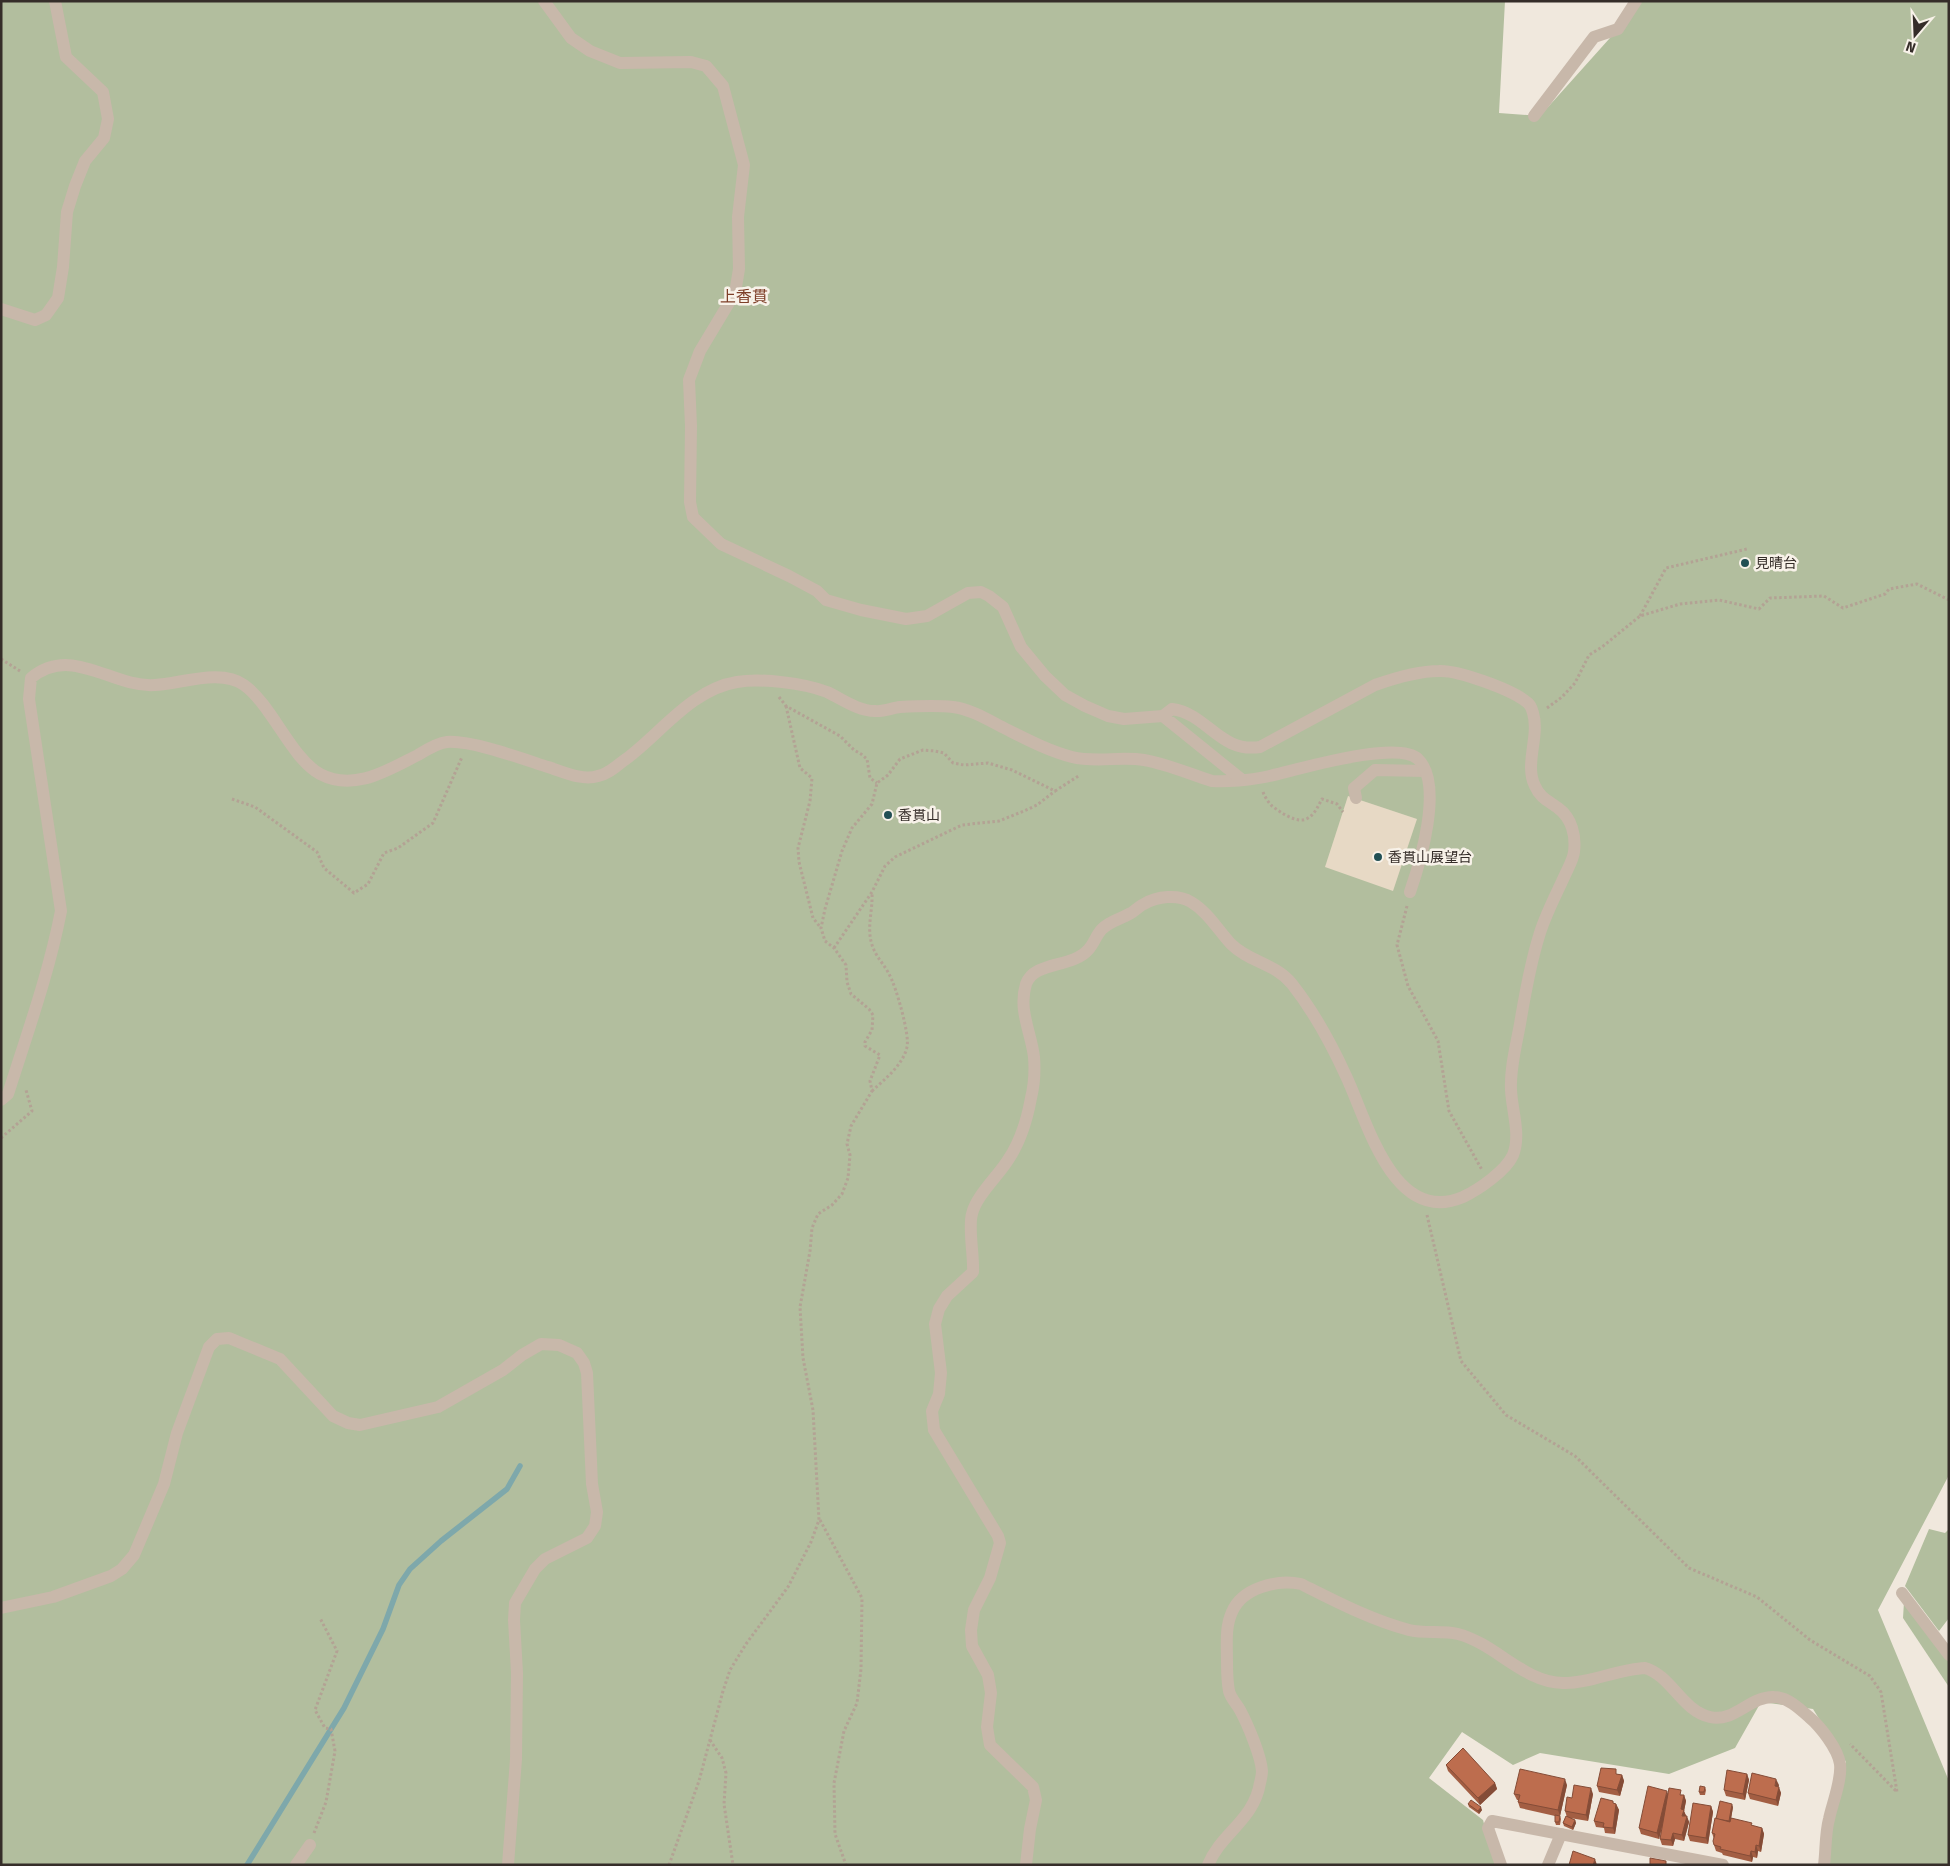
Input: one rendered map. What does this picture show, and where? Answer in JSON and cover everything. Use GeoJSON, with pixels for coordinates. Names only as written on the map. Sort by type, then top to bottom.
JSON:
{"type":"FeatureCollection","features":[{"type":"Feature","properties":{"kind":"street"},"geometry":{"type":"LineString","coordinates":[[1,309],[35,320],[46,315],[58,298],[64,267],[68,212],[75,186],[85,161],[104,138],[108,119],[103,92],[66,57],[55,1]]}},
{"type":"Feature","properties":{"kind":"street"},"geometry":{"type":"LineString","coordinates":[[544,1],[571,38],[590,51],[620,63],[692,62],[706,66],[723,86],[744,165],[738,217],[739,270],[736,287],[730,301],[700,351],[689,380],[691,426],[690,502],[693,517],[721,544],[789,576],[817,591],[826,600],[906,619],[927,616],[968,593],[981,592],[1003,607],[1020,646],[1045,676],[1065,695],[1108,716],[1124,719],[1162,716],[1172,709],[1181,710],[1205,724],[1219,737],[1234,746],[1248,749],[1260,747],[1375,685],[1395,678],[1441,670],[1471,678],[1520,697],[1531,706],[1535,717],[1532,782],[1545,801],[1561,810],[1572,823],[1573,857],[1541,928],[1531,961],[1512,1069],[1511,1089],[1516,1143],[1514,1152],[1510,1161],[1489,1181],[1457,1199],[1438,1202],[1424,1200],[1401,1183],[1384,1164],[1371,1138],[1362,1110],[1324,1032],[1288,979],[1270,965],[1244,956],[1231,944],[1205,913],[1189,900],[1165,897],[1148,901],[1130,914],[1118,918],[1101,930],[1088,950],[1074,960],[1037,971],[1030,976],[1024,997],[1024,1021],[1034,1057],[1032,1097],[1022,1135],[1010,1157],[977,1202],[971,1216],[972,1272],[947,1296],[938,1309],[935,1324],[941,1373],[939,1394],[932,1411],[934,1430],[998,1536],[1000,1543],[990,1578],[974,1610],[971,1630],[972,1646],[988,1675],[991,1693],[987,1727],[990,1744],[1033,1787],[1036,1800],[1026,1865]]}},
{"type":"Feature","properties":{"kind":"street"},"geometry":{"type":"LineString","coordinates":[[1534,116],[1594,37],[1618,29],[1636,1]]}},
{"type":"Feature","properties":{"kind":"street"},"geometry":{"type":"LineString","coordinates":[[1,1100],[8,1094],[32,1019],[56,938],[61,911],[30,698],[31,678],[43,668],[66,665],[76,666],[138,685],[156,685],[218,677],[234,681],[244,685],[300,755],[317,772],[332,778],[360,780],[380,774],[445,742],[468,743],[575,776],[595,777],[607,773],[622,762],[690,704],[712,690],[735,682],[765,681],[817,689],[858,707],[875,711],[901,707],[955,707],[981,716],[1042,747],[1087,760],[1144,760],[1212,781],[1224,782],[1263,777],[1335,760],[1389,752],[1405,754],[1418,759],[1425,771],[1429,787],[1423,854],[1410,892]]}},
{"type":"Feature","properties":{"kind":"street"},"geometry":{"type":"LineString","coordinates":[[1162,716],[1240,779]]}},
{"type":"Feature","properties":{"kind":"street"},"geometry":{"type":"LineString","coordinates":[[1356,798],[1354,788],[1375,770],[1425,771]]}},
{"type":"Feature","properties":{"kind":"street"},"geometry":{"type":"LineString","coordinates":[[1,1608],[53,1597],[111,1576],[122,1569],[134,1555],[164,1484],[177,1434],[209,1347],[218,1339],[229,1338],[280,1359],[333,1416],[360,1426],[438,1407],[503,1370],[522,1355],[541,1344],[559,1344],[577,1353],[584,1363],[587,1373],[592,1484],[596,1512],[594,1526],[587,1538],[545,1560],[535,1569],[515,1603],[517,1673],[516,1759],[508,1865]]}},
{"type":"Feature","properties":{"kind":"street"},"geometry":{"type":"LineString","coordinates":[[1208,1865],[1215,1851],[1246,1817],[1254,1804],[1262,1772],[1250,1732],[1240,1708],[1229,1692],[1226,1641],[1232,1610],[1243,1597],[1264,1586],[1292,1582],[1301,1584],[1381,1621],[1402,1628],[1425,1633],[1458,1634],[1496,1653],[1540,1679],[1550,1682],[1565,1684],[1637,1668],[1645,1668],[1666,1680],[1680,1699],[1700,1715],[1713,1718],[1736,1714],[1752,1702],[1772,1697],[1784,1698],[1816,1723],[1830,1742],[1840,1764],[1836,1796],[1828,1821],[1824,1865]]}},
{"type":"Feature","properties":{"kind":"street"},"geometry":{"type":"LineString","coordinates":[[1902,1594],[1949,1655]]}},
{"type":"Feature","properties":{"kind":"street"},"geometry":{"type":"LineString","coordinates":[[1501,1865],[1488,1828],[1492,1821],[1699,1863],[1723,1865]]}},
{"type":"Feature","properties":{"kind":"street"},"geometry":{"type":"LineString","coordinates":[[1548,1865],[1561,1834]]}},
{"type":"Feature","properties":{"kind":"street"},"geometry":{"type":"LineString","coordinates":[[296,1865],[310,1845]]}},
{"type":"Feature","properties":{"kind":"path"},"geometry":{"type":"LineString","coordinates":[[1535,717],[1562,697],[1575,683],[1589,655],[1602,648],[1640,616],[1666,568],[1747,549]]}},
{"type":"Feature","properties":{"kind":"path"},"geometry":{"type":"LineString","coordinates":[[1640,616],[1680,604],[1718,600],[1760,608],[1770,598],[1824,596],[1843,608],[1885,594],[1890,589],[1917,584],[1949,600]]}},
{"type":"Feature","properties":{"kind":"path"},"geometry":{"type":"LineString","coordinates":[[1,659],[31,678]]}},
{"type":"Feature","properties":{"kind":"path"},"geometry":{"type":"LineString","coordinates":[[765,681],[786,706],[840,736],[854,750],[867,759],[870,778],[877,783]]}},
{"type":"Feature","properties":{"kind":"path"},"geometry":{"type":"LineString","coordinates":[[786,706],[800,768],[812,778],[810,801],[798,848],[799,862],[813,918],[821,928],[825,941],[834,948],[846,965],[847,982],[851,994],[869,1009],[874,1019],[872,1030],[865,1042],[865,1046],[880,1055],[870,1081],[872,1091]]}},
{"type":"Feature","properties":{"kind":"path"},"geometry":{"type":"LineString","coordinates":[[232,799],[255,807],[317,852],[324,868],[354,893],[368,884],[384,853],[398,848],[434,823],[468,743]]}},
{"type":"Feature","properties":{"kind":"path"},"geometry":{"type":"LineString","coordinates":[[821,928],[842,851],[852,828],[872,804],[877,783],[888,775],[900,759],[923,750],[935,751],[944,753],[953,763],[964,765],[988,763],[1012,770],[1056,791]]}},
{"type":"Feature","properties":{"kind":"path"},"geometry":{"type":"LineString","coordinates":[[834,948],[872,892],[885,866],[895,857],[962,826],[999,821],[1037,806],[1080,774],[1087,760]]}},
{"type":"Feature","properties":{"kind":"path"},"geometry":{"type":"LineString","coordinates":[[1263,777],[1262,790],[1270,805],[1292,818],[1307,820],[1314,814],[1322,799],[1337,804],[1343,812]]}},
{"type":"Feature","properties":{"kind":"path"},"geometry":{"type":"LineString","coordinates":[[669,1865],[699,1781],[730,1670],[751,1636],[788,1586],[811,1542],[819,1520],[813,1410],[803,1358],[800,1307],[809,1260],[812,1228],[818,1214],[832,1205],[842,1194],[848,1178],[850,1155],[847,1144],[851,1126],[872,1091],[891,1074],[908,1046],[899,997],[890,974],[874,950],[868,929],[872,892]]}},
{"type":"Feature","properties":{"kind":"path"},"geometry":{"type":"LineString","coordinates":[[1410,892],[1397,945],[1408,986],[1438,1041],[1448,1111],[1489,1181]]}},
{"type":"Feature","properties":{"kind":"path"},"geometry":{"type":"LineString","coordinates":[[1424,1200],[1461,1361],[1506,1414],[1574,1456],[1689,1568],[1757,1597],[1810,1640],[1870,1676],[1881,1692],[1897,1792],[1849,1742]]}},
{"type":"Feature","properties":{"kind":"path"},"geometry":{"type":"LineString","coordinates":[[819,1520],[862,1598],[861,1668],[857,1703],[844,1731],[834,1784],[835,1834],[846,1865]]}},
{"type":"Feature","properties":{"kind":"path"},"geometry":{"type":"LineString","coordinates":[[310,1845],[326,1802],[335,1751],[331,1729],[325,1728],[315,1710],[337,1651],[320,1618]]}},
{"type":"Feature","properties":{"kind":"path"},"geometry":{"type":"LineString","coordinates":[[710,1740],[722,1758],[726,1774],[724,1804],[733,1865]]}},
{"type":"Feature","properties":{"kind":"green space"},"geometry":{"type":"Polygon","coordinates":[[[1,1],[1505,1],[1499,113],[1540,116],[1641,1],[1949,1],[1949,1475],[1878,1610],[1949,1781],[1949,1865],[1829,1865],[1832,1823],[1846,1762],[1813,1709],[1761,1702],[1735,1748],[1669,1774],[1540,1753],[1513,1765],[1462,1732],[1429,1778],[1483,1820],[1495,1865],[1,1865],[1,1]]]}},
{"type":"Feature","properties":{"kind":"green space"},"geometry":{"type":"Polygon","coordinates":[[[1929,1529],[1945,1533],[1949,1529],[1949,1618],[1939,1631],[1905,1586],[1929,1529]]]}},
{"type":"Feature","properties":{"kind":"green space"},"geometry":{"type":"Polygon","coordinates":[[[1904,1602],[1949,1662],[1949,1687],[1903,1618],[1904,1602]]]}},
{"type":"Feature","properties":{"kind":"shaded area"},"geometry":{"type":"Polygon","coordinates":[[[1348,796],[1417,819],[1393,891],[1325,867],[1348,796]]]}},
{"type":"Feature","properties":{"kind":"building"},"geometry":{"type":"Polygon","coordinates":[[[1463,1748],[1495,1783],[1478,1798],[1446,1765],[1463,1748]]]}},
{"type":"Feature","properties":{"kind":"building"},"geometry":{"type":"Polygon","coordinates":[[[1601,1768],[1616,1769],[1616,1774],[1622,1775],[1617,1790],[1597,1786],[1601,1768]]]}},
{"type":"Feature","properties":{"kind":"building"},"geometry":{"type":"Polygon","coordinates":[[[1520,1769],[1565,1779],[1558,1810],[1518,1802],[1520,1795],[1514,1794],[1520,1769]]]}},
{"type":"Feature","properties":{"kind":"building"},"geometry":{"type":"Polygon","coordinates":[[[1727,1770],[1747,1774],[1743,1794],[1724,1790],[1727,1770]]]}},
{"type":"Feature","properties":{"kind":"building"},"geometry":{"type":"Polygon","coordinates":[[[1752,1773],[1776,1779],[1775,1786],[1779,1787],[1776,1800],[1748,1793],[1752,1773]]]}},
{"type":"Feature","properties":{"kind":"building"},"geometry":{"type":"Polygon","coordinates":[[[1574,1785],[1591,1788],[1586,1815],[1565,1811],[1567,1797],[1572,1798],[1574,1785]]]}},
{"type":"Feature","properties":{"kind":"building"},"geometry":{"type":"Polygon","coordinates":[[[1648,1786],[1667,1791],[1657,1833],[1639,1828],[1648,1786]]]}},
{"type":"Feature","properties":{"kind":"building"},"geometry":{"type":"Polygon","coordinates":[[[1700,1786],[1705,1787],[1704,1792],[1699,1792],[1700,1786]]]}},
{"type":"Feature","properties":{"kind":"building"},"geometry":{"type":"Polygon","coordinates":[[[1669,1788],[1681,1790],[1680,1795],[1684,1795],[1681,1809],[1684,1810],[1682,1816],[1687,1816],[1682,1835],[1673,1833],[1671,1840],[1660,1839],[1669,1788]]]}},
{"type":"Feature","properties":{"kind":"building"},"geometry":{"type":"Polygon","coordinates":[[[1601,1798],[1613,1801],[1616,1804],[1613,1828],[1603,1827],[1604,1823],[1594,1821],[1601,1798]]]}},
{"type":"Feature","properties":{"kind":"building"},"geometry":{"type":"Polygon","coordinates":[[[1471,1800],[1481,1807],[1478,1811],[1468,1804],[1471,1800]]]}},
{"type":"Feature","properties":{"kind":"building"},"geometry":{"type":"Polygon","coordinates":[[[1720,1801],[1732,1804],[1729,1821],[1716,1819],[1720,1801]]]}},
{"type":"Feature","properties":{"kind":"building"},"geometry":{"type":"Polygon","coordinates":[[[1693,1803],[1711,1806],[1706,1838],[1688,1835],[1693,1803]]]}},
{"type":"Feature","properties":{"kind":"building"},"geometry":{"type":"Polygon","coordinates":[[[1555,1815],[1560,1816],[1559,1822],[1555,1822],[1555,1815]]]}},
{"type":"Feature","properties":{"kind":"building"},"geometry":{"type":"Polygon","coordinates":[[[1566,1816],[1575,1820],[1572,1827],[1563,1823],[1566,1816]]]}},
{"type":"Feature","properties":{"kind":"building"},"geometry":{"type":"Polygon","coordinates":[[[1715,1818],[1730,1822],[1731,1818],[1752,1823],[1751,1825],[1762,1828],[1759,1846],[1756,1845],[1755,1852],[1751,1851],[1750,1856],[1720,1849],[1721,1847],[1714,1845],[1715,1834],[1712,1833],[1715,1818]]]}},
{"type":"Feature","properties":{"kind":"building"},"geometry":{"type":"Polygon","coordinates":[[[1573,1851],[1595,1859],[1593,1865],[1569,1865],[1573,1851]]]}},
{"type":"Feature","properties":{"kind":"building"},"geometry":{"type":"Polygon","coordinates":[[[1650,1858],[1666,1861],[1667,1865],[1650,1865],[1650,1858]]]}},
{"type":"Feature","properties":{"kind":"waterway"},"geometry":{"type":"LineString","coordinates":[[247,1865],[344,1708],[383,1629],[399,1585],[410,1569],[441,1541],[507,1489],[520,1466]]}},
{"type":"Feature","properties":{"kind":"place","name":"見晴台"},"geometry":{"type":"Point","coordinates":[1745,563]}},
{"type":"Feature","properties":{"kind":"place","name":"香貫山"},"geometry":{"type":"Point","coordinates":[888,815]}},
{"type":"Feature","properties":{"kind":"place","name":"香貫山展望台"},"geometry":{"type":"Point","coordinates":[1378,857]}},
{"type":"Feature","properties":{"kind":"district","name":"上香貫"},"geometry":{"type":"Point","coordinates":[744,296]}}]}
